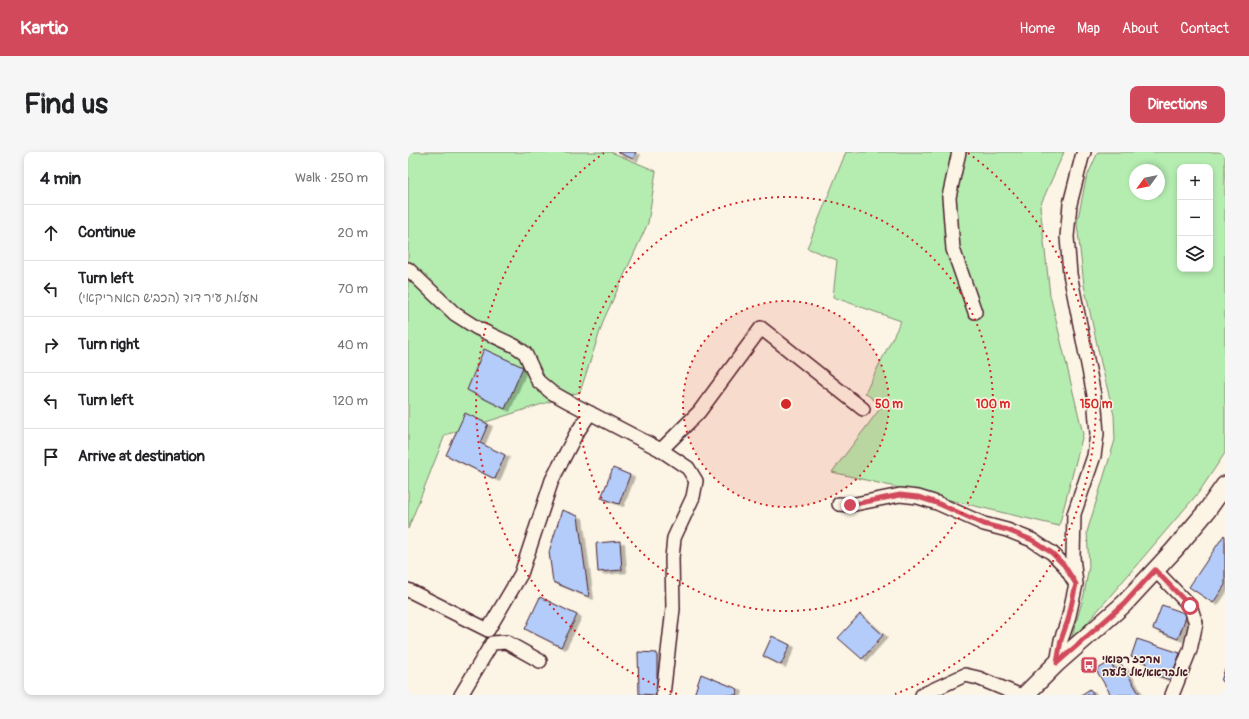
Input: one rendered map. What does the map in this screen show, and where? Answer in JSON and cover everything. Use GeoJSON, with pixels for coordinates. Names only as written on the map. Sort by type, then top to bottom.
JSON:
{"type":"FeatureCollection","features":[{"type":"Feature","properties":{"kind":"main road"},"geometry":{"type":"LineString","coordinates":[[1026,695],[1057,663],[1124,604],[1174,550],[1206,512],[1225,485]]}},
{"type":"Feature","properties":{"kind":"street"},"geometry":{"type":"LineString","coordinates":[[959,152],[949,197],[953,248],[975,312]]}},
{"type":"Feature","properties":{"kind":"street"},"geometry":{"type":"LineString","coordinates":[[1057,663],[1061,640],[1068,620],[1076,584],[1073,557],[1074,514],[1094,456],[1097,434],[1094,395],[1071,281],[1066,237],[1070,204],[1084,152]]}},
{"type":"Feature","properties":{"kind":"street"},"geometry":{"type":"LineString","coordinates":[[408,269],[455,314],[477,328],[515,346],[525,353],[538,381],[551,392],[661,450],[688,468],[696,481],[693,497],[674,538],[672,558],[673,609],[663,695]]}},
{"type":"Feature","properties":{"kind":"street"},"geometry":{"type":"LineString","coordinates":[[661,450],[699,412],[761,328],[863,409]]}},
{"type":"Feature","properties":{"kind":"street"},"geometry":{"type":"LineString","coordinates":[[461,695],[520,574],[552,480],[576,434],[590,413]]}},
{"type":"Feature","properties":{"kind":"street"},"geometry":{"type":"LineString","coordinates":[[839,504],[850,505],[900,495],[918,497],[937,503],[984,524],[1007,530],[1032,540],[1052,553],[1060,561],[1076,584]]}},
{"type":"Feature","properties":{"kind":"street"},"geometry":{"type":"LineString","coordinates":[[1155,570],[1190,606],[1196,624],[1190,650],[1172,695]]}},
{"type":"Feature","properties":{"kind":"street"},"geometry":{"type":"LineString","coordinates":[[408,590],[490,637],[506,642],[540,661]]}},
{"type":"Feature","properties":{"kind":"street"},"geometry":{"type":"LineString","coordinates":[[922,695],[965,675],[978,678],[1019,695]]}},
{"type":"Feature","properties":{"kind":"green space"},"geometry":{"type":"Polygon","coordinates":[[[408,152],[611,152],[656,171],[648,223],[604,319],[580,392],[445,435],[408,529],[408,152]]]}},
{"type":"Feature","properties":{"kind":"green space"},"geometry":{"type":"Polygon","coordinates":[[[846,152],[1064,152],[1040,206],[1050,295],[1083,434],[1059,526],[832,472],[882,406],[865,393],[901,321],[833,297],[837,260],[807,248],[846,152]]]}},
{"type":"Feature","properties":{"kind":"green space"},"geometry":{"type":"Polygon","coordinates":[[[1098,152],[1225,152],[1225,453],[1199,492],[1070,643],[1084,595],[1089,566],[1087,532],[1115,440],[1114,415],[1084,285],[1077,223],[1086,179],[1098,152]]]}},
{"type":"Feature","properties":{"kind":"building"},"geometry":{"type":"Polygon","coordinates":[[[617,152],[636,152],[633,159],[617,152]]]}},
{"type":"Feature","properties":{"kind":"building"},"geometry":{"type":"Polygon","coordinates":[[[484,349],[523,367],[505,409],[467,390],[484,349]]]}},
{"type":"Feature","properties":{"kind":"building"},"geometry":{"type":"Polygon","coordinates":[[[465,413],[488,424],[480,443],[505,455],[495,479],[446,455],[465,413]]]}},
{"type":"Feature","properties":{"kind":"building"},"geometry":{"type":"Polygon","coordinates":[[[613,468],[630,475],[619,504],[601,498],[613,468]]]}},
{"type":"Feature","properties":{"kind":"building"},"geometry":{"type":"Polygon","coordinates":[[[562,510],[578,516],[589,597],[553,582],[549,552],[562,510]]]}},
{"type":"Feature","properties":{"kind":"building"},"geometry":{"type":"Polygon","coordinates":[[[1224,535],[1225,585],[1213,603],[1189,587],[1224,535]]]}},
{"type":"Feature","properties":{"kind":"building"},"geometry":{"type":"Polygon","coordinates":[[[620,541],[622,570],[598,572],[596,543],[620,541]]]}},
{"type":"Feature","properties":{"kind":"building"},"geometry":{"type":"Polygon","coordinates":[[[540,597],[577,615],[561,647],[525,629],[540,597]]]}},
{"type":"Feature","properties":{"kind":"building"},"geometry":{"type":"Polygon","coordinates":[[[1162,605],[1187,614],[1178,639],[1153,629],[1162,605]]]}},
{"type":"Feature","properties":{"kind":"building"},"geometry":{"type":"Polygon","coordinates":[[[860,614],[883,635],[862,659],[838,638],[860,614]]]}},
{"type":"Feature","properties":{"kind":"building"},"geometry":{"type":"Polygon","coordinates":[[[772,636],[790,645],[781,665],[763,656],[772,636]]]}},
{"type":"Feature","properties":{"kind":"building"},"geometry":{"type":"Polygon","coordinates":[[[1137,639],[1180,653],[1170,680],[1144,671],[1147,663],[1131,657],[1137,639]]]}},
{"type":"Feature","properties":{"kind":"building"},"geometry":{"type":"Polygon","coordinates":[[[638,652],[657,653],[657,695],[639,694],[638,652]]]}},
{"type":"Feature","properties":{"kind":"building"},"geometry":{"type":"Polygon","coordinates":[[[1110,662],[1115,670],[1122,665],[1140,695],[1111,695],[1096,670],[1110,662]]]}},
{"type":"Feature","properties":{"kind":"building"},"geometry":{"type":"Polygon","coordinates":[[[1225,669],[1225,683],[1221,681],[1225,669]]]}},
{"type":"Feature","properties":{"kind":"building"},"geometry":{"type":"Polygon","coordinates":[[[701,674],[738,689],[736,695],[694,695],[701,674]]]}},
{"type":"Feature","properties":{"kind":"building"},"geometry":{"type":"Polygon","coordinates":[[[1090,689],[1094,695],[1081,695],[1090,689]]]}},
{"type":"Feature","properties":{"kind":"place","name":"מרכז רפואי אלבראא/אל צלעה"},"geometry":{"type":"Point","coordinates":[1089,665]}},
{"type":"Feature","properties":{"kind":"route"},"geometry":{"type":"LineString","coordinates":[[850,505],[900,495],[918,497],[937,503],[984,524],[1007,530],[1032,540],[1052,553],[1064,565],[1076,584],[1068,620],[1061,640],[1057,663],[1124,604],[1155,570],[1190,606]]}}]}
